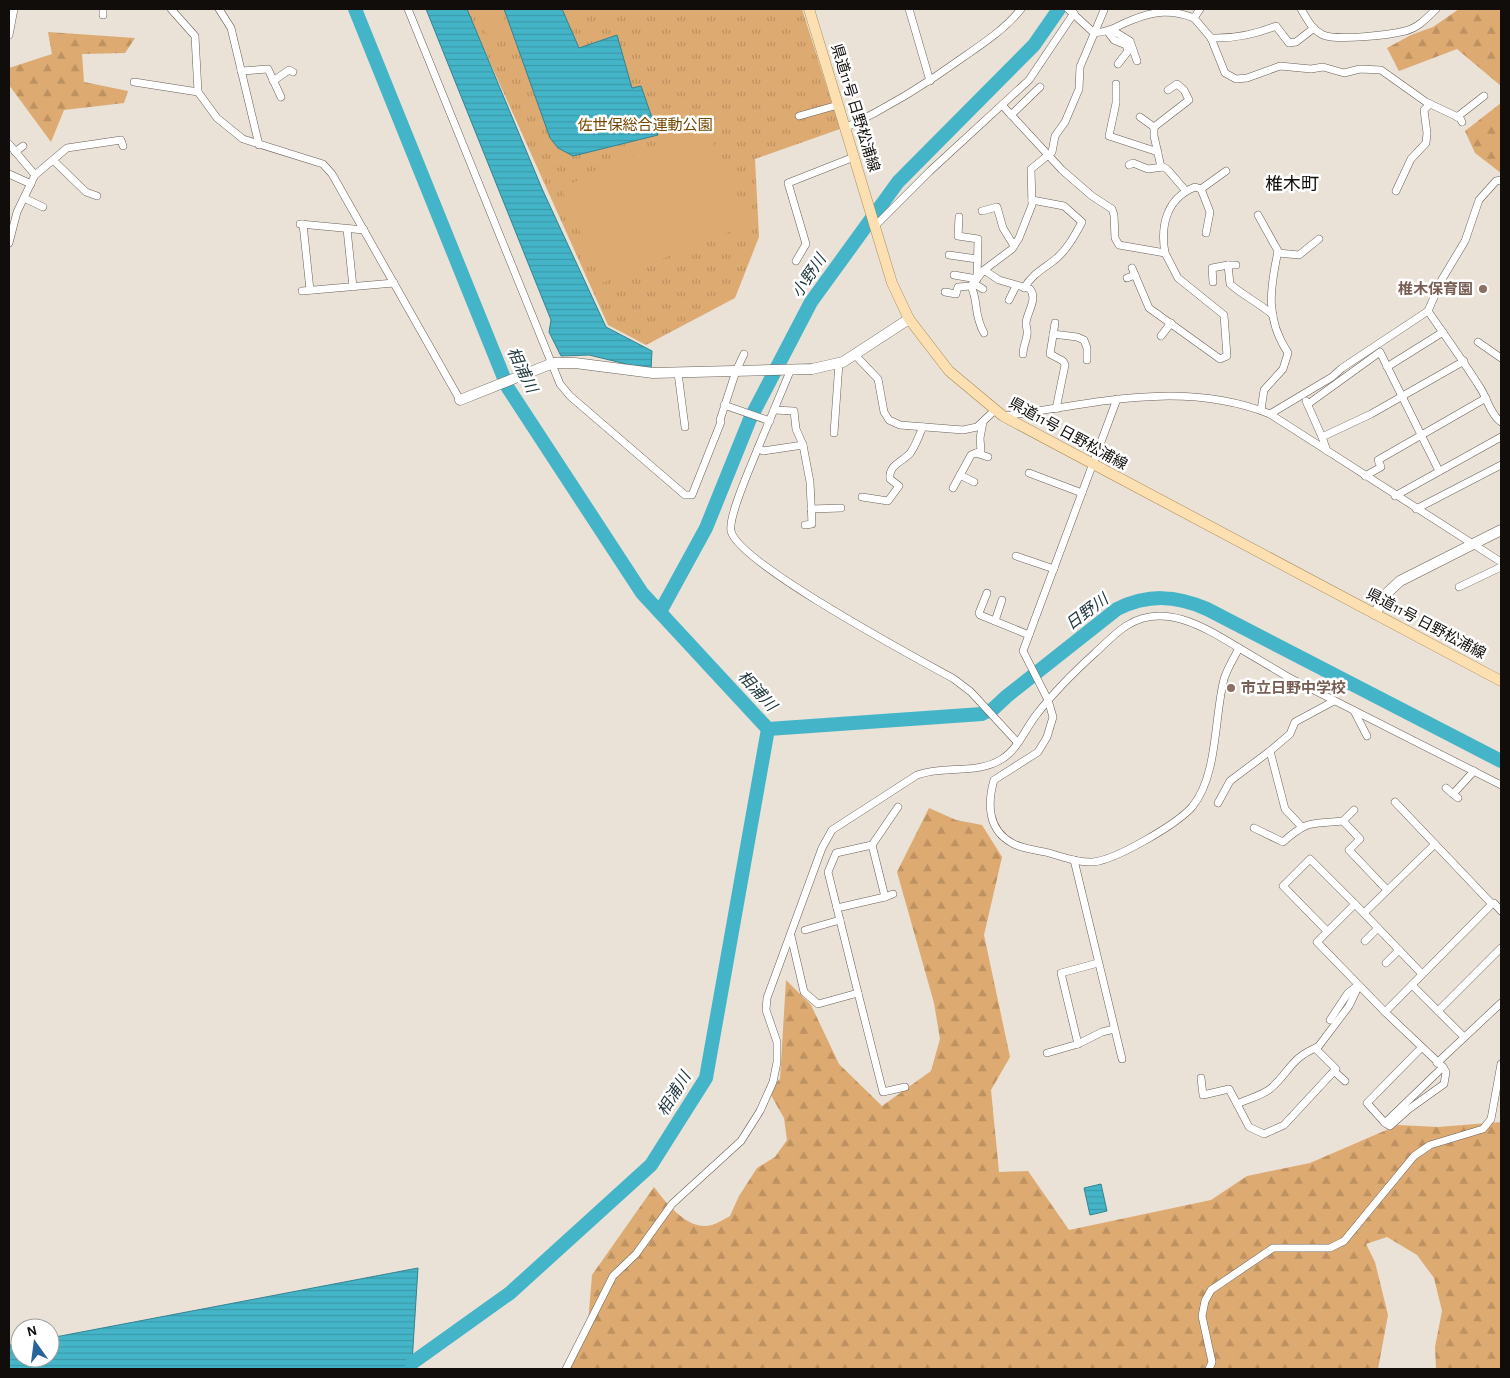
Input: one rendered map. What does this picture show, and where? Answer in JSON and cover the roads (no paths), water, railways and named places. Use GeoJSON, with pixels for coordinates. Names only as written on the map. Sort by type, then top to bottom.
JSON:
{"type":"FeatureCollection","features":[{"type":"Feature","properties":{"kind":"main road","name":"県道11号 日野松浦線"},"geometry":{"type":"LineString","coordinates":[[809,9],[834,107],[845,128],[892,283],[909,319],[949,371],[999,413],[1093,466],[1501,680]]}},
{"type":"Feature","properties":{"kind":"street"},"geometry":{"type":"LineString","coordinates":[[9,35],[14,9]]}},
{"type":"Feature","properties":{"kind":"street"},"geometry":{"type":"LineString","coordinates":[[218,9],[231,28],[259,145]]}},
{"type":"Feature","properties":{"kind":"street"},"geometry":{"type":"LineString","coordinates":[[408,9],[551,364],[560,384],[570,396],[685,495],[692,495],[699,482],[744,354]]}},
{"type":"Feature","properties":{"kind":"street"},"geometry":{"type":"LineString","coordinates":[[909,9],[930,81]]}},
{"type":"Feature","properties":{"kind":"street"},"geometry":{"type":"LineString","coordinates":[[1194,18],[1200,9]]}},
{"type":"Feature","properties":{"kind":"street"},"geometry":{"type":"LineString","coordinates":[[1301,9],[1314,28],[1322,34],[1337,39],[1406,31],[1425,21],[1436,9]]}},
{"type":"Feature","properties":{"kind":"street"},"geometry":{"type":"LineString","coordinates":[[175,10],[195,36],[198,92],[217,118],[243,139],[323,164],[332,174],[394,283],[464,398],[551,364],[575,363],[653,373],[812,369],[839,363],[855,356],[909,319]]}},
{"type":"Feature","properties":{"kind":"street"},"geometry":{"type":"LineString","coordinates":[[845,128],[891,106],[930,81],[992,37],[1019,10]]}},
{"type":"Feature","properties":{"kind":"street"},"geometry":{"type":"LineString","coordinates":[[945,292],[956,294],[958,287],[974,283],[984,270],[1014,246],[1026,222],[1032,200],[1031,169],[1052,152],[1055,136],[1065,122],[1079,89],[1080,67],[1104,10]]}},
{"type":"Feature","properties":{"kind":"street"},"geometry":{"type":"LineString","coordinates":[[1094,33],[1110,31],[1131,20],[1167,10],[1194,18],[1211,38],[1225,73],[1236,78],[1247,78],[1280,66],[1324,67],[1344,73],[1360,69],[1381,70],[1430,104],[1460,120],[1484,96]]}},
{"type":"Feature","properties":{"kind":"street"},"geometry":{"type":"LineString","coordinates":[[874,226],[1029,80],[1071,11],[1094,33]]}},
{"type":"Feature","properties":{"kind":"street"},"geometry":{"type":"LineString","coordinates":[[1211,38],[1232,38],[1256,34],[1276,26],[1289,42],[1296,42],[1314,28]]}},
{"type":"Feature","properties":{"kind":"street"},"geometry":{"type":"LineString","coordinates":[[1110,31],[1130,41],[1137,61]]}},
{"type":"Feature","properties":{"kind":"street"},"geometry":{"type":"LineString","coordinates":[[1110,31],[1114,40],[1126,45],[1128,51],[1118,64]]}},
{"type":"Feature","properties":{"kind":"street"},"geometry":{"type":"LineString","coordinates":[[241,71],[268,69],[281,97]]}},
{"type":"Feature","properties":{"kind":"street"},"geometry":{"type":"LineString","coordinates":[[274,81],[289,70],[293,72]]}},
{"type":"Feature","properties":{"kind":"street"},"geometry":{"type":"LineString","coordinates":[[134,82],[198,92]]}},
{"type":"Feature","properties":{"kind":"street"},"geometry":{"type":"LineString","coordinates":[[1116,84],[1116,103],[1109,136],[1158,152]]}},
{"type":"Feature","properties":{"kind":"street"},"geometry":{"type":"LineString","coordinates":[[1154,127],[1188,100],[1184,90],[1177,84],[1168,90]]}},
{"type":"Feature","properties":{"kind":"street"},"geometry":{"type":"LineString","coordinates":[[1011,115],[1040,87]]}},
{"type":"Feature","properties":{"kind":"street"},"geometry":{"type":"LineString","coordinates":[[1396,190],[1411,158],[1426,143],[1427,134],[1424,110],[1430,104]]}},
{"type":"Feature","properties":{"kind":"street"},"geometry":{"type":"LineString","coordinates":[[1002,105],[1048,155],[1092,196],[1112,209],[1115,238],[1119,245],[1165,253]]}},
{"type":"Feature","properties":{"kind":"street"},"geometry":{"type":"LineString","coordinates":[[799,116],[834,107]]}},
{"type":"Feature","properties":{"kind":"street"},"geometry":{"type":"LineString","coordinates":[[1140,117],[1154,127],[1162,167]]}},
{"type":"Feature","properties":{"kind":"street"},"geometry":{"type":"LineString","coordinates":[[9,243],[17,212],[35,175],[67,148],[121,140],[122,146]]}},
{"type":"Feature","properties":{"kind":"street"},"geometry":{"type":"LineString","coordinates":[[9,144],[35,175]]}},
{"type":"Feature","properties":{"kind":"street"},"geometry":{"type":"LineString","coordinates":[[15,152],[23,146]]}},
{"type":"Feature","properties":{"kind":"street"},"geometry":{"type":"LineString","coordinates":[[796,261],[806,244],[788,183],[854,157]]}},
{"type":"Feature","properties":{"kind":"street"},"geometry":{"type":"LineString","coordinates":[[53,160],[86,192],[96,196]]}},
{"type":"Feature","properties":{"kind":"street"},"geometry":{"type":"LineString","coordinates":[[1129,165],[1133,163],[1148,169],[1167,168],[1186,191]]}},
{"type":"Feature","properties":{"kind":"street"},"geometry":{"type":"LineString","coordinates":[[1200,190],[1226,172]]}},
{"type":"Feature","properties":{"kind":"street"},"geometry":{"type":"LineString","coordinates":[[9,174],[31,184]]}},
{"type":"Feature","properties":{"kind":"street"},"geometry":{"type":"LineString","coordinates":[[1270,414],[1332,377],[1342,368],[1428,311],[1441,281],[1465,241],[1479,200],[1496,181],[1501,180]]}},
{"type":"Feature","properties":{"kind":"street"},"geometry":{"type":"LineString","coordinates":[[1127,278],[1133,271],[1149,308],[1220,359],[1227,356],[1224,315],[1178,278],[1165,253],[1162,239],[1164,220],[1170,207],[1186,191],[1195,187],[1200,190],[1210,212],[1206,233]]}},
{"type":"Feature","properties":{"kind":"street"},"geometry":{"type":"LineString","coordinates":[[24,198],[43,207]]}},
{"type":"Feature","properties":{"kind":"street"},"geometry":{"type":"LineString","coordinates":[[1009,300],[1040,269],[1057,258],[1073,239],[1082,222],[1064,206],[1032,200]]}},
{"type":"Feature","properties":{"kind":"street"},"geometry":{"type":"LineString","coordinates":[[982,211],[997,207],[1002,228],[1014,246]]}},
{"type":"Feature","properties":{"kind":"street"},"geometry":{"type":"LineString","coordinates":[[1258,215],[1272,238],[1278,253],[1273,275],[1271,302],[1277,336],[1288,352],[1283,369],[1264,390],[1261,410]]}},
{"type":"Feature","properties":{"kind":"street"},"geometry":{"type":"LineString","coordinates":[[959,217],[958,236],[978,239],[974,283],[975,312],[984,333]]}},
{"type":"Feature","properties":{"kind":"street"},"geometry":{"type":"LineString","coordinates":[[364,230],[300,224],[306,291],[394,283]]}},
{"type":"Feature","properties":{"kind":"street"},"geometry":{"type":"LineString","coordinates":[[347,229],[353,287]]}},
{"type":"Feature","properties":{"kind":"street"},"geometry":{"type":"LineString","coordinates":[[1278,253],[1299,255],[1308,250],[1319,239]]}},
{"type":"Feature","properties":{"kind":"street"},"geometry":{"type":"LineString","coordinates":[[950,255],[977,259]]}},
{"type":"Feature","properties":{"kind":"street"},"geometry":{"type":"LineString","coordinates":[[1213,282],[1212,268],[1232,265],[1230,284],[1242,295],[1260,304],[1273,315]]}},
{"type":"Feature","properties":{"kind":"street"},"geometry":{"type":"LineString","coordinates":[[984,270],[999,280],[1032,292],[1033,298],[1026,324],[1028,334],[1023,347],[1023,354]]}},
{"type":"Feature","properties":{"kind":"street"},"geometry":{"type":"LineString","coordinates":[[954,275],[974,283],[983,290]]}},
{"type":"Feature","properties":{"kind":"street"},"geometry":{"type":"LineString","coordinates":[[1428,311],[1464,361],[1496,418],[1501,422]]}},
{"type":"Feature","properties":{"kind":"street"},"geometry":{"type":"LineString","coordinates":[[1055,323],[1050,354],[1063,361],[1065,365],[1056,409]]}},
{"type":"Feature","properties":{"kind":"street"},"geometry":{"type":"LineString","coordinates":[[1160,336],[1170,323]]}},
{"type":"Feature","properties":{"kind":"street"},"geometry":{"type":"LineString","coordinates":[[1387,367],[1443,332]]}},
{"type":"Feature","properties":{"kind":"street"},"geometry":{"type":"LineString","coordinates":[[1053,334],[1077,337],[1084,340],[1088,360]]}},
{"type":"Feature","properties":{"kind":"street"},"geometry":{"type":"LineString","coordinates":[[1478,342],[1501,358]]}},
{"type":"Feature","properties":{"kind":"street"},"geometry":{"type":"LineString","coordinates":[[1308,404],[1380,352],[1439,471]]}},
{"type":"Feature","properties":{"kind":"street"},"geometry":{"type":"LineString","coordinates":[[855,356],[878,379],[884,412],[890,420],[900,425],[963,430],[977,427],[999,413],[1056,409],[1117,399],[1172,395],[1252,407],[1270,414],[1457,536],[1474,543],[1501,562]]}},
{"type":"Feature","properties":{"kind":"street"},"geometry":{"type":"LineString","coordinates":[[1322,437],[1402,396],[1464,361]]}},
{"type":"Feature","properties":{"kind":"street"},"geometry":{"type":"LineString","coordinates":[[834,433],[839,363]]}},
{"type":"Feature","properties":{"kind":"street"},"geometry":{"type":"LineString","coordinates":[[789,369],[758,448],[731,525],[731,532],[739,542],[764,564],[819,603],[954,679],[971,692],[1017,742]]}},
{"type":"Feature","properties":{"kind":"street"},"geometry":{"type":"LineString","coordinates":[[678,373],[685,427]]}},
{"type":"Feature","properties":{"kind":"street"},"geometry":{"type":"LineString","coordinates":[[1302,395],[1308,404],[1327,452]]}},
{"type":"Feature","properties":{"kind":"street"},"geometry":{"type":"LineString","coordinates":[[1365,476],[1381,468],[1378,460],[1486,398]]}},
{"type":"Feature","properties":{"kind":"street"},"geometry":{"type":"LineString","coordinates":[[1117,399],[1023,651],[1046,697],[1053,717],[1047,737],[1038,752],[994,780],[990,793],[990,810],[994,827],[1013,844],[1074,860],[1095,862],[1123,851],[1176,822],[1193,806],[1205,786],[1225,678],[1238,648]]}},
{"type":"Feature","properties":{"kind":"street"},"geometry":{"type":"LineString","coordinates":[[725,405],[770,420]]}},
{"type":"Feature","properties":{"kind":"street"},"geometry":{"type":"LineString","coordinates":[[774,410],[794,411],[796,429],[803,445],[812,509],[812,524],[805,525]]}},
{"type":"Feature","properties":{"kind":"street"},"geometry":{"type":"LineString","coordinates":[[953,488],[971,455],[981,451],[980,438],[983,422]]}},
{"type":"Feature","properties":{"kind":"street"},"geometry":{"type":"LineString","coordinates":[[862,497],[888,501],[899,486],[890,479],[889,474],[892,468],[910,454],[923,427]]}},
{"type":"Feature","properties":{"kind":"street"},"geometry":{"type":"LineString","coordinates":[[1395,496],[1501,437]]}},
{"type":"Feature","properties":{"kind":"street"},"geometry":{"type":"LineString","coordinates":[[758,448],[763,451],[803,445]]}},
{"type":"Feature","properties":{"kind":"street"},"geometry":{"type":"LineString","coordinates":[[976,453],[988,457]]}},
{"type":"Feature","properties":{"kind":"street"},"geometry":{"type":"LineString","coordinates":[[1416,509],[1501,465]]}},
{"type":"Feature","properties":{"kind":"street"},"geometry":{"type":"LineString","coordinates":[[1029,473],[1082,493]]}},
{"type":"Feature","properties":{"kind":"street"},"geometry":{"type":"LineString","coordinates":[[960,475],[974,482]]}},
{"type":"Feature","properties":{"kind":"street"},"geometry":{"type":"LineString","coordinates":[[812,509],[841,508]]}},
{"type":"Feature","properties":{"kind":"street"},"geometry":{"type":"LineString","coordinates":[[1375,614],[1387,593],[1400,581],[1501,530]]}},
{"type":"Feature","properties":{"kind":"street"},"geometry":{"type":"LineString","coordinates":[[1016,556],[1054,569]]}},
{"type":"Feature","properties":{"kind":"street"},"geometry":{"type":"LineString","coordinates":[[1459,587],[1501,567]]}},
{"type":"Feature","properties":{"kind":"street"},"geometry":{"type":"LineString","coordinates":[[987,593],[979,613],[980,616],[1029,635]]}},
{"type":"Feature","properties":{"kind":"street"},"geometry":{"type":"LineString","coordinates":[[995,622],[1002,600]]}},
{"type":"Feature","properties":{"kind":"street"},"geometry":{"type":"LineString","coordinates":[[566,1369],[613,1276],[636,1254],[672,1204],[741,1141],[760,1111],[773,1082],[777,1062],[777,1042],[766,1010],[767,998],[822,848],[832,830],[917,775],[927,771],[986,765],[1000,760],[1013,751],[1046,697],[1127,625],[1144,618],[1161,616],[1193,621],[1288,677],[1501,785]]}},
{"type":"Feature","properties":{"kind":"street"},"geometry":{"type":"LineString","coordinates":[[1218,803],[1230,781],[1290,734],[1295,722],[1334,700]]}},
{"type":"Feature","properties":{"kind":"street"},"geometry":{"type":"LineString","coordinates":[[1354,711],[1367,736]]}},
{"type":"Feature","properties":{"kind":"street"},"geometry":{"type":"LineString","coordinates":[[1270,751],[1285,809],[1301,826]]}},
{"type":"Feature","properties":{"kind":"street"},"geometry":{"type":"LineString","coordinates":[[1446,788],[1456,796],[1474,772]]}},
{"type":"Feature","properties":{"kind":"street"},"geometry":{"type":"LineString","coordinates":[[1395,802],[1492,904],[1494,903],[1501,910]]}},
{"type":"Feature","properties":{"kind":"street"},"geometry":{"type":"LineString","coordinates":[[898,807],[872,845],[836,853],[828,872],[883,1092],[905,1086]]}},
{"type":"Feature","properties":{"kind":"street"},"geometry":{"type":"LineString","coordinates":[[1254,828],[1284,842],[1301,826],[1312,823],[1343,821],[1354,810]]}},
{"type":"Feature","properties":{"kind":"street"},"geometry":{"type":"LineString","coordinates":[[1343,821],[1360,839],[1349,850],[1387,890]]}},
{"type":"Feature","properties":{"kind":"street"},"geometry":{"type":"LineString","coordinates":[[1364,913],[1435,844]]}},
{"type":"Feature","properties":{"kind":"street"},"geometry":{"type":"LineString","coordinates":[[872,845],[885,896]]}},
{"type":"Feature","properties":{"kind":"street"},"geometry":{"type":"LineString","coordinates":[[1327,931],[1283,886],[1310,859],[1422,974]]}},
{"type":"Feature","properties":{"kind":"street"},"geometry":{"type":"LineString","coordinates":[[1074,860],[1122,1059]]}},
{"type":"Feature","properties":{"kind":"street"},"geometry":{"type":"LineString","coordinates":[[837,908],[893,894]]}},
{"type":"Feature","properties":{"kind":"street"},"geometry":{"type":"LineString","coordinates":[[1355,904],[1317,942],[1446,1072],[1444,1084],[1409,1108],[1390,1126],[1385,1123],[1368,1102],[1422,1048]]}},
{"type":"Feature","properties":{"kind":"street"},"geometry":{"type":"LineString","coordinates":[[1385,1012],[1492,904]]}},
{"type":"Feature","properties":{"kind":"street"},"geometry":{"type":"LineString","coordinates":[[805,930],[840,920]]}},
{"type":"Feature","properties":{"kind":"street"},"geometry":{"type":"LineString","coordinates":[[1366,941],[1378,928]]}},
{"type":"Feature","properties":{"kind":"street"},"geometry":{"type":"LineString","coordinates":[[791,935],[804,992],[818,1004],[858,993]]}},
{"type":"Feature","properties":{"kind":"street"},"geometry":{"type":"LineString","coordinates":[[1438,1011],[1501,948]]}},
{"type":"Feature","properties":{"kind":"street"},"geometry":{"type":"LineString","coordinates":[[1386,963],[1399,950]]}},
{"type":"Feature","properties":{"kind":"street"},"geometry":{"type":"LineString","coordinates":[[1078,1044],[1061,973],[1098,963]]}},
{"type":"Feature","properties":{"kind":"street"},"geometry":{"type":"LineString","coordinates":[[1330,1020],[1348,993],[1359,985]]}},
{"type":"Feature","properties":{"kind":"street"},"geometry":{"type":"LineString","coordinates":[[1237,1104],[1270,1088],[1296,1058],[1315,1048],[1331,1032],[1349,1006],[1359,985]]}},
{"type":"Feature","properties":{"kind":"street"},"geometry":{"type":"LineString","coordinates":[[1412,985],[1464,1037]]}},
{"type":"Feature","properties":{"kind":"street"},"geometry":{"type":"LineString","coordinates":[[1385,1123],[1464,1037],[1501,1003]]}},
{"type":"Feature","properties":{"kind":"street"},"geometry":{"type":"LineString","coordinates":[[1047,1052],[1078,1044],[1102,1032],[1114,1030]]}},
{"type":"Feature","properties":{"kind":"street"},"geometry":{"type":"LineString","coordinates":[[1315,1048],[1345,1081]]}},
{"type":"Feature","properties":{"kind":"street"},"geometry":{"type":"LineString","coordinates":[[1209,1369],[1212,1362],[1202,1316],[1205,1301],[1211,1290],[1273,1248],[1330,1248],[1344,1241],[1414,1156],[1430,1145],[1483,1128],[1491,1119],[1501,1064]]}},
{"type":"Feature","properties":{"kind":"street"},"geometry":{"type":"LineString","coordinates":[[1201,1078],[1203,1095],[1229,1089],[1248,1127],[1264,1134],[1271,1133],[1284,1126],[1334,1071]]}},
{"type":"Feature","properties":{"kind":"water"},"geometry":{"type":"Polygon","coordinates":[[[426,9],[467,9],[543,191],[606,327],[652,351],[651,370],[589,355],[561,356],[549,332],[551,320],[426,9]]]}},
{"type":"Feature","properties":{"kind":"water"},"geometry":{"type":"Polygon","coordinates":[[[504,9],[562,9],[579,48],[617,35],[632,88],[641,86],[658,135],[573,156],[558,148],[550,138],[504,9]]]}},
{"type":"Feature","properties":{"kind":"water"},"geometry":{"type":"Polygon","coordinates":[[[1101,1184],[1107,1211],[1090,1215],[1084,1188],[1101,1184]]]}},
{"type":"Feature","properties":{"kind":"water"},"geometry":{"type":"Polygon","coordinates":[[[418,1268],[412,1363],[414,1369],[9,1369],[10,1345],[10,1368],[60,1368],[60,1336],[418,1268]]]}},
{"type":"Feature","properties":{"kind":"waterway","name":"相浦川"},"geometry":{"type":"LineString","coordinates":[[355,9],[508,388],[642,593],[768,729],[706,1078],[651,1165],[510,1293],[412,1363]]}},
{"type":"Feature","properties":{"kind":"waterway","name":"小野川"},"geometry":{"type":"LineString","coordinates":[[660,612],[706,528],[750,419],[811,302],[898,182],[1034,45],[1059,9]]}},
{"type":"Feature","properties":{"kind":"waterway","name":"日野川"},"geometry":{"type":"LineString","coordinates":[[768,729],[982,714],[993,709],[1117,609],[1140,601],[1162,598],[1184,601],[1207,609],[1501,761]]}},
{"type":"Feature","properties":{"kind":"place","name":"椎木保育園"},"geometry":{"type":"Point","coordinates":[1483,289]}},
{"type":"Feature","properties":{"kind":"place","name":"市立日野中学校"},"geometry":{"type":"Point","coordinates":[1231,688]}},
{"type":"Feature","properties":{"kind":"district","name":"椎木町"},"geometry":{"type":"Point","coordinates":[1292,185]}},
{"type":"Feature","properties":{"kind":"park label","name":"佐世保総合運動公園"},"geometry":{"type":"Point","coordinates":[645,125]}}]}
